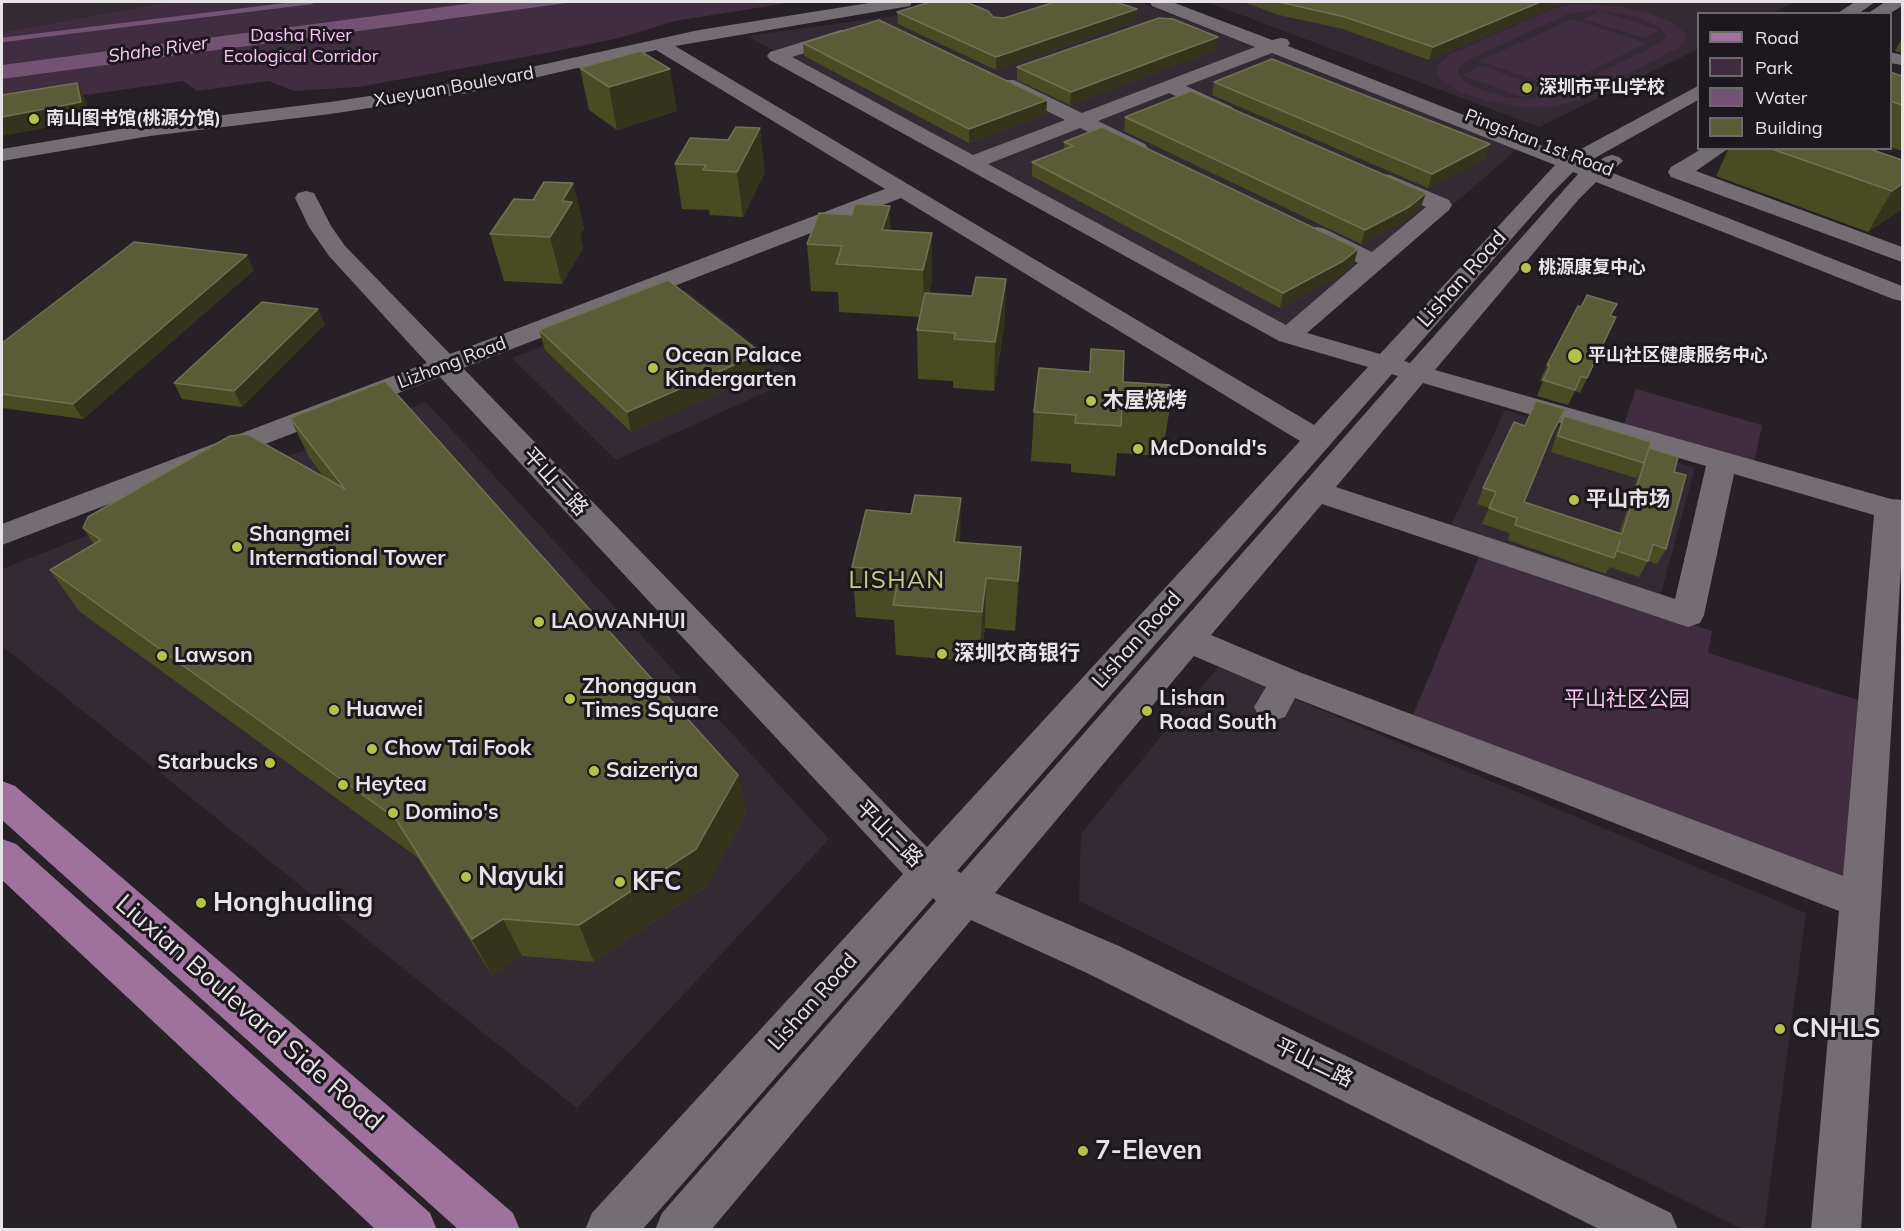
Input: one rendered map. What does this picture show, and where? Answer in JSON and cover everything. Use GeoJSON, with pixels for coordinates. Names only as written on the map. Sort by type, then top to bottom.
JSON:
{"type":"FeatureCollection","features":[{"type":"Feature","properties":{"kind":"main road","name":"Liuxian Boulevard Side Road"},"geometry":{"type":"LineString","coordinates":[[2,797],[496,1230]]}},
{"type":"Feature","properties":{"kind":"main road","name":"Liuxian Boulevard Side Road"},"geometry":{"type":"LineString","coordinates":[[2,856],[413,1230]]}},
{"type":"Feature","properties":{"kind":"street","name":"Xueyuan Boulevard"},"geometry":{"type":"LineString","coordinates":[[2,147],[156,120],[471,75],[691,28],[846,2]]}},
{"type":"Feature","properties":{"kind":"street","name":"Xueyuan Boulevard"},"geometry":{"type":"LineString","coordinates":[[2,155],[150,130],[330,108],[468,87],[659,44],[777,21],[904,2]]}},
{"type":"Feature","properties":{"kind":"street","name":"Pingshan 1st Road"},"geometry":{"type":"LineString","coordinates":[[1158,2],[1277,45],[1587,166],[1902,284]]}},
{"type":"Feature","properties":{"kind":"street","name":"Pingshan 1st Road"},"geometry":{"type":"LineString","coordinates":[[1175,2],[1277,45]]}},
{"type":"Feature","properties":{"kind":"street"},"geometry":{"type":"LineString","coordinates":[[1848,12],[1867,2]]}},
{"type":"Feature","properties":{"kind":"street"},"geometry":{"type":"LineString","coordinates":[[1879,12],[1897,2]]}},
{"type":"Feature","properties":{"kind":"street"},"geometry":{"type":"LineString","coordinates":[[881,24],[776,56],[1288,336],[1896,510],[1894,573],[1860,901],[1836,1230]]}},
{"type":"Feature","properties":{"kind":"street"},"geometry":{"type":"LineString","coordinates":[[659,44],[1317,439]]}},
{"type":"Feature","properties":{"kind":"street"},"geometry":{"type":"LineString","coordinates":[[971,163],[1277,45]]}},
{"type":"Feature","properties":{"kind":"street"},"geometry":{"type":"LineString","coordinates":[[1223,48],[1245,57]]}},
{"type":"Feature","properties":{"kind":"street"},"geometry":{"type":"LineString","coordinates":[[1016,71],[990,76],[1154,156]]}},
{"type":"Feature","properties":{"kind":"street"},"geometry":{"type":"LineString","coordinates":[[1169,86],[1245,120]]}},
{"type":"Feature","properties":{"kind":"street","name":"Lishan Road"},"geometry":{"type":"LineString","coordinates":[[609,1230],[1317,439],[1402,368],[1570,195],[1587,166],[1697,93]]}},
{"type":"Feature","properties":{"kind":"street","name":"Lishan Road"},"geometry":{"type":"LineString","coordinates":[[1587,166],[1629,149],[1697,112]]}},
{"type":"Feature","properties":{"kind":"street"},"geometry":{"type":"LineString","coordinates":[[1715,150],[1678,171],[1902,255]]}},
{"type":"Feature","properties":{"kind":"street","name":"Pingshan 1st Road"},"geometry":{"type":"LineString","coordinates":[[1587,166],[1902,294]]}},
{"type":"Feature","properties":{"kind":"street"},"geometry":{"type":"LineString","coordinates":[[1288,336],[1441,205],[1365,172]]}},
{"type":"Feature","properties":{"kind":"street","name":"Lizhong Road"},"geometry":{"type":"LineString","coordinates":[[2,535],[903,190]]}},
{"type":"Feature","properties":{"kind":"street","name":"平山二路"},"geometry":{"type":"LineString","coordinates":[[306,198],[320,227],[337,251],[882,828],[928,873],[964,898],[1104,960],[1654,1230]]}},
{"type":"Feature","properties":{"kind":"street"},"geometry":{"type":"LineString","coordinates":[[1301,226],[1374,262]]}},
{"type":"Feature","properties":{"kind":"street","name":"Lishan Road"},"geometry":{"type":"LineString","coordinates":[[678,1230],[1315,491],[1402,368]]}},
{"type":"Feature","properties":{"kind":"street"},"geometry":{"type":"LineString","coordinates":[[1315,491],[1688,615],[1722,460]]}},
{"type":"Feature","properties":{"kind":"street"},"geometry":{"type":"LineString","coordinates":[[1187,639],[1279,694],[1860,901]]}},
{"type":"Feature","properties":{"kind":"shaded area"},"geometry":{"type":"Polygon","coordinates":[[[2,2],[170,2],[2,32],[2,2]]]}},
{"type":"Feature","properties":{"kind":"shaded area"},"geometry":{"type":"Polygon","coordinates":[[[996,2],[1139,2],[1517,149],[1304,335],[747,36],[996,2]]]}},
{"type":"Feature","properties":{"kind":"shaded area","name":"深圳市平山学校"},"geometry":{"type":"Polygon","coordinates":[[[1207,2],[1795,2],[1773,12],[1697,12],[1697,49],[1539,127],[1207,2]]]}},
{"type":"Feature","properties":{"kind":"shaded area","name":"Ocean Palace Kindergarten"},"geometry":{"type":"Polygon","coordinates":[[[685,290],[797,378],[616,460],[512,358],[685,290]]]}},
{"type":"Feature","properties":{"kind":"shaded area"},"geometry":{"type":"Polygon","coordinates":[[[426,402],[829,839],[577,1108],[2,646],[2,569],[426,402]]]}},
{"type":"Feature","properties":{"kind":"shaded area","name":"平山市场"},"geometry":{"type":"Polygon","coordinates":[[[1505,410],[1695,468],[1658,604],[1448,532],[1505,410]]]}},
{"type":"Feature","properties":{"kind":"shaded area"},"geometry":{"type":"Polygon","coordinates":[[[1218,667],[1806,913],[1764,1229],[1742,1229],[1079,901],[1081,834],[1218,667]]]}},
{"type":"Feature","properties":{"kind":"green space","name":"Dasha River Ecological Corridor"},"geometry":{"type":"Polygon","coordinates":[[[170,2],[793,2],[675,21],[619,38],[552,52],[358,87],[294,91],[269,81],[197,91],[183,81],[2,107],[2,32],[170,2]]]}},
{"type":"Feature","properties":{"kind":"green space"},"geometry":{"type":"Polygon","coordinates":[[[1573,4],[1617,6],[1647,12],[1671,22],[1685,33],[1686,39],[1678,48],[1578,100],[1554,107],[1521,107],[1486,101],[1457,91],[1440,78],[1437,71],[1438,65],[1449,55],[1552,9],[1573,4]],[[1600,11],[1568,14],[1466,61],[1458,68],[1460,77],[1473,87],[1506,97],[1531,99],[1552,96],[1660,43],[1666,36],[1661,28],[1638,17],[1600,11]]]}},
{"type":"Feature","properties":{"kind":"green space"},"geometry":{"type":"Polygon","coordinates":[[[1600,11],[1660,30],[1644,38],[1583,19],[1600,11]]]}},
{"type":"Feature","properties":{"kind":"green space"},"geometry":{"type":"Polygon","coordinates":[[[1572,19],[1646,43],[1556,88],[1480,61],[1572,19]]]}},
{"type":"Feature","properties":{"kind":"green space"},"geometry":{"type":"Polygon","coordinates":[[[1482,66],[1544,88],[1524,98],[1462,75],[1482,66]]]}},
{"type":"Feature","properties":{"kind":"green space"},"geometry":{"type":"Polygon","coordinates":[[[1636,389],[1762,425],[1754,463],[1624,424],[1636,389]]]}},
{"type":"Feature","properties":{"kind":"green space","name":"平山社区公园"},"geometry":{"type":"Polygon","coordinates":[[[1480,554],[1712,631],[1708,653],[1858,700],[1846,882],[1413,715],[1480,554]]]}},
{"type":"Feature","properties":{"kind":"water","name":"Shahe River"},"geometry":{"type":"Polygon","coordinates":[[[481,2],[574,2],[2,79],[2,65],[481,2]]]}},
{"type":"Feature","properties":{"kind":"building"},"geometry":{"type":"Polygon","coordinates":[[[930,2],[966,2],[988,11],[993,17],[1004,18],[1055,2],[1116,2],[1137,9],[996,57],[897,12],[930,2]]]}},
{"type":"Feature","properties":{"kind":"building"},"geometry":{"type":"Polygon","coordinates":[[[1279,2],[1540,2],[1433,47],[1345,17],[1279,2]]]}},
{"type":"Feature","properties":{"kind":"building"},"geometry":{"type":"Polygon","coordinates":[[[1159,18],[1173,19],[1218,37],[1071,92],[1017,67],[1159,18]]]}},
{"type":"Feature","properties":{"kind":"building"},"geometry":{"type":"Polygon","coordinates":[[[879,20],[1047,100],[969,129],[803,43],[879,20]]]}},
{"type":"Feature","properties":{"kind":"building"},"geometry":{"type":"Polygon","coordinates":[[[640,51],[670,69],[609,87],[580,68],[640,51]]]}},
{"type":"Feature","properties":{"kind":"building"},"geometry":{"type":"Polygon","coordinates":[[[1272,59],[1490,144],[1432,174],[1214,82],[1272,59]]]}},
{"type":"Feature","properties":{"kind":"building"},"geometry":{"type":"Polygon","coordinates":[[[1892,73],[1902,76],[1902,105],[1892,102],[1892,73]]]}},
{"type":"Feature","properties":{"kind":"building"},"geometry":{"type":"Polygon","coordinates":[[[77,83],[81,102],[2,117],[2,95],[77,83]]]}},
{"type":"Feature","properties":{"kind":"building"},"geometry":{"type":"Polygon","coordinates":[[[1191,91],[1426,193],[1409,207],[1365,230],[1125,117],[1191,91]]]}},
{"type":"Feature","properties":{"kind":"building"},"geometry":{"type":"Polygon","coordinates":[[[736,127],[760,128],[737,172],[703,170],[706,165],[675,164],[690,138],[728,140],[736,127]]]}},
{"type":"Feature","properties":{"kind":"building"},"geometry":{"type":"Polygon","coordinates":[[[1102,127],[1358,249],[1343,261],[1283,293],[1032,162],[1073,146],[1064,142],[1102,127]]]}},
{"type":"Feature","properties":{"kind":"building"},"geometry":{"type":"Polygon","coordinates":[[[1775,150],[1873,150],[1902,160],[1902,184],[1892,191],[1775,150]]]}},
{"type":"Feature","properties":{"kind":"building"},"geometry":{"type":"Polygon","coordinates":[[[544,182],[573,183],[562,201],[572,202],[550,237],[490,234],[514,199],[533,200],[544,182]]]}},
{"type":"Feature","properties":{"kind":"building"},"geometry":{"type":"Polygon","coordinates":[[[855,204],[890,206],[882,230],[932,233],[923,270],[836,264],[842,246],[807,244],[819,213],[852,215],[855,204]]]}},
{"type":"Feature","properties":{"kind":"building"},"geometry":{"type":"Polygon","coordinates":[[[134,242],[247,255],[73,404],[2,394],[2,343],[134,242]]]}},
{"type":"Feature","properties":{"kind":"building"},"geometry":{"type":"Polygon","coordinates":[[[976,277],[1006,279],[995,342],[954,339],[955,333],[917,330],[925,293],[972,296],[976,277]]]}},
{"type":"Feature","properties":{"kind":"building"},"geometry":{"type":"Polygon","coordinates":[[[668,280],[761,353],[627,412],[539,330],[668,280]]]}},
{"type":"Feature","properties":{"kind":"building","name":"平山社区健康服务中心"},"geometry":{"type":"Polygon","coordinates":[[[1587,295],[1617,304],[1610,316],[1616,317],[1587,378],[1581,376],[1575,390],[1543,380],[1550,366],[1547,365],[1578,306],[1581,307],[1587,295]]]}},
{"type":"Feature","properties":{"kind":"building"},"geometry":{"type":"Polygon","coordinates":[[[262,302],[318,309],[234,391],[174,383],[262,302]]]}},
{"type":"Feature","properties":{"kind":"building"},"geometry":{"type":"Polygon","coordinates":[[[1091,349],[1124,351],[1123,382],[1170,385],[1170,407],[1122,403],[1121,426],[1075,423],[1076,415],[1034,412],[1039,368],[1090,372],[1091,349]]]}},
{"type":"Feature","properties":{"kind":"building"},"geometry":{"type":"Polygon","coordinates":[[[385,381],[738,775],[696,849],[579,925],[503,919],[472,939],[395,818],[50,570],[101,540],[83,528],[88,517],[230,436],[247,434],[345,489],[290,418],[385,381]]]}},
{"type":"Feature","properties":{"kind":"building"},"geometry":{"type":"Polygon","coordinates":[[[1536,401],[1565,409],[1552,434],[1524,502],[1622,534],[1649,448],[1678,457],[1674,472],[1686,475],[1666,549],[1653,544],[1648,561],[1617,551],[1620,541],[1614,558],[1515,525],[1517,518],[1489,508],[1496,492],[1483,488],[1514,422],[1525,426],[1536,401]]]}},
{"type":"Feature","properties":{"kind":"building"},"geometry":{"type":"Polygon","coordinates":[[[1564,416],[1651,442],[1644,463],[1558,436],[1564,416]]]}},
{"type":"Feature","properties":{"kind":"building"},"geometry":{"type":"Polygon","coordinates":[[[915,495],[961,498],[954,542],[1021,547],[1018,581],[986,578],[982,612],[893,605],[900,571],[852,567],[866,510],[911,514],[915,495]]]}},
{"type":"Feature","properties":{"kind":"waterway"},"geometry":{"type":"LineString","coordinates":[[2,40],[311,2]]}},
{"type":"Feature","properties":{"kind":"place","name":"深圳市平山学校"},"geometry":{"type":"Point","coordinates":[1527,88]}},
{"type":"Feature","properties":{"kind":"place","name":"南山图书馆(桃源分馆)"},"geometry":{"type":"Point","coordinates":[34,119]}},
{"type":"Feature","properties":{"kind":"place","name":"桃源康复中心"},"geometry":{"type":"Point","coordinates":[1526,268]}},
{"type":"Feature","properties":{"kind":"place","name":"平山社区健康服务中心"},"geometry":{"type":"Point","coordinates":[1575,356]}},
{"type":"Feature","properties":{"kind":"place","name":"Ocean Palace Kindergarten"},"geometry":{"type":"Point","coordinates":[653,368]}},
{"type":"Feature","properties":{"kind":"place","name":"木屋烧烤"},"geometry":{"type":"Point","coordinates":[1091,401]}},
{"type":"Feature","properties":{"kind":"place","name":"McDonald's"},"geometry":{"type":"Point","coordinates":[1138,449]}},
{"type":"Feature","properties":{"kind":"place","name":"平山市场"},"geometry":{"type":"Point","coordinates":[1574,500]}},
{"type":"Feature","properties":{"kind":"place","name":"Shangmei International Tower"},"geometry":{"type":"Point","coordinates":[237,547]}},
{"type":"Feature","properties":{"kind":"place","name":"LAOWANHUI"},"geometry":{"type":"Point","coordinates":[539,622]}},
{"type":"Feature","properties":{"kind":"place","name":"深圳农商银行"},"geometry":{"type":"Point","coordinates":[942,654]}},
{"type":"Feature","properties":{"kind":"place","name":"Lawson"},"geometry":{"type":"Point","coordinates":[162,656]}},
{"type":"Feature","properties":{"kind":"place","name":"Zhongguan Times Square"},"geometry":{"type":"Point","coordinates":[570,699]}},
{"type":"Feature","properties":{"kind":"place","name":"Huawei"},"geometry":{"type":"Point","coordinates":[334,710]}},
{"type":"Feature","properties":{"kind":"place","name":"Lishan Road South"},"geometry":{"type":"Point","coordinates":[1147,711]}},
{"type":"Feature","properties":{"kind":"place","name":"Chow Tai Fook"},"geometry":{"type":"Point","coordinates":[372,749]}},
{"type":"Feature","properties":{"kind":"place","name":"Starbucks"},"geometry":{"type":"Point","coordinates":[270,763]}},
{"type":"Feature","properties":{"kind":"place","name":"Saizeriya"},"geometry":{"type":"Point","coordinates":[594,771]}},
{"type":"Feature","properties":{"kind":"place","name":"Heytea"},"geometry":{"type":"Point","coordinates":[343,785]}},
{"type":"Feature","properties":{"kind":"place","name":"Domino's"},"geometry":{"type":"Point","coordinates":[393,813]}},
{"type":"Feature","properties":{"kind":"place","name":"Nayuki"},"geometry":{"type":"Point","coordinates":[466,877]}},
{"type":"Feature","properties":{"kind":"place","name":"KFC"},"geometry":{"type":"Point","coordinates":[620,882]}},
{"type":"Feature","properties":{"kind":"place","name":"Honghualing"},"geometry":{"type":"Point","coordinates":[201,903]}},
{"type":"Feature","properties":{"kind":"place","name":"CNHLS"},"geometry":{"type":"Point","coordinates":[1780,1029]}},
{"type":"Feature","properties":{"kind":"place","name":"7-Eleven"},"geometry":{"type":"Point","coordinates":[1083,1151]}},
{"type":"Feature","properties":{"kind":"district","name":"LISHAN"},"geometry":{"type":"Point","coordinates":[897,581]}}]}
